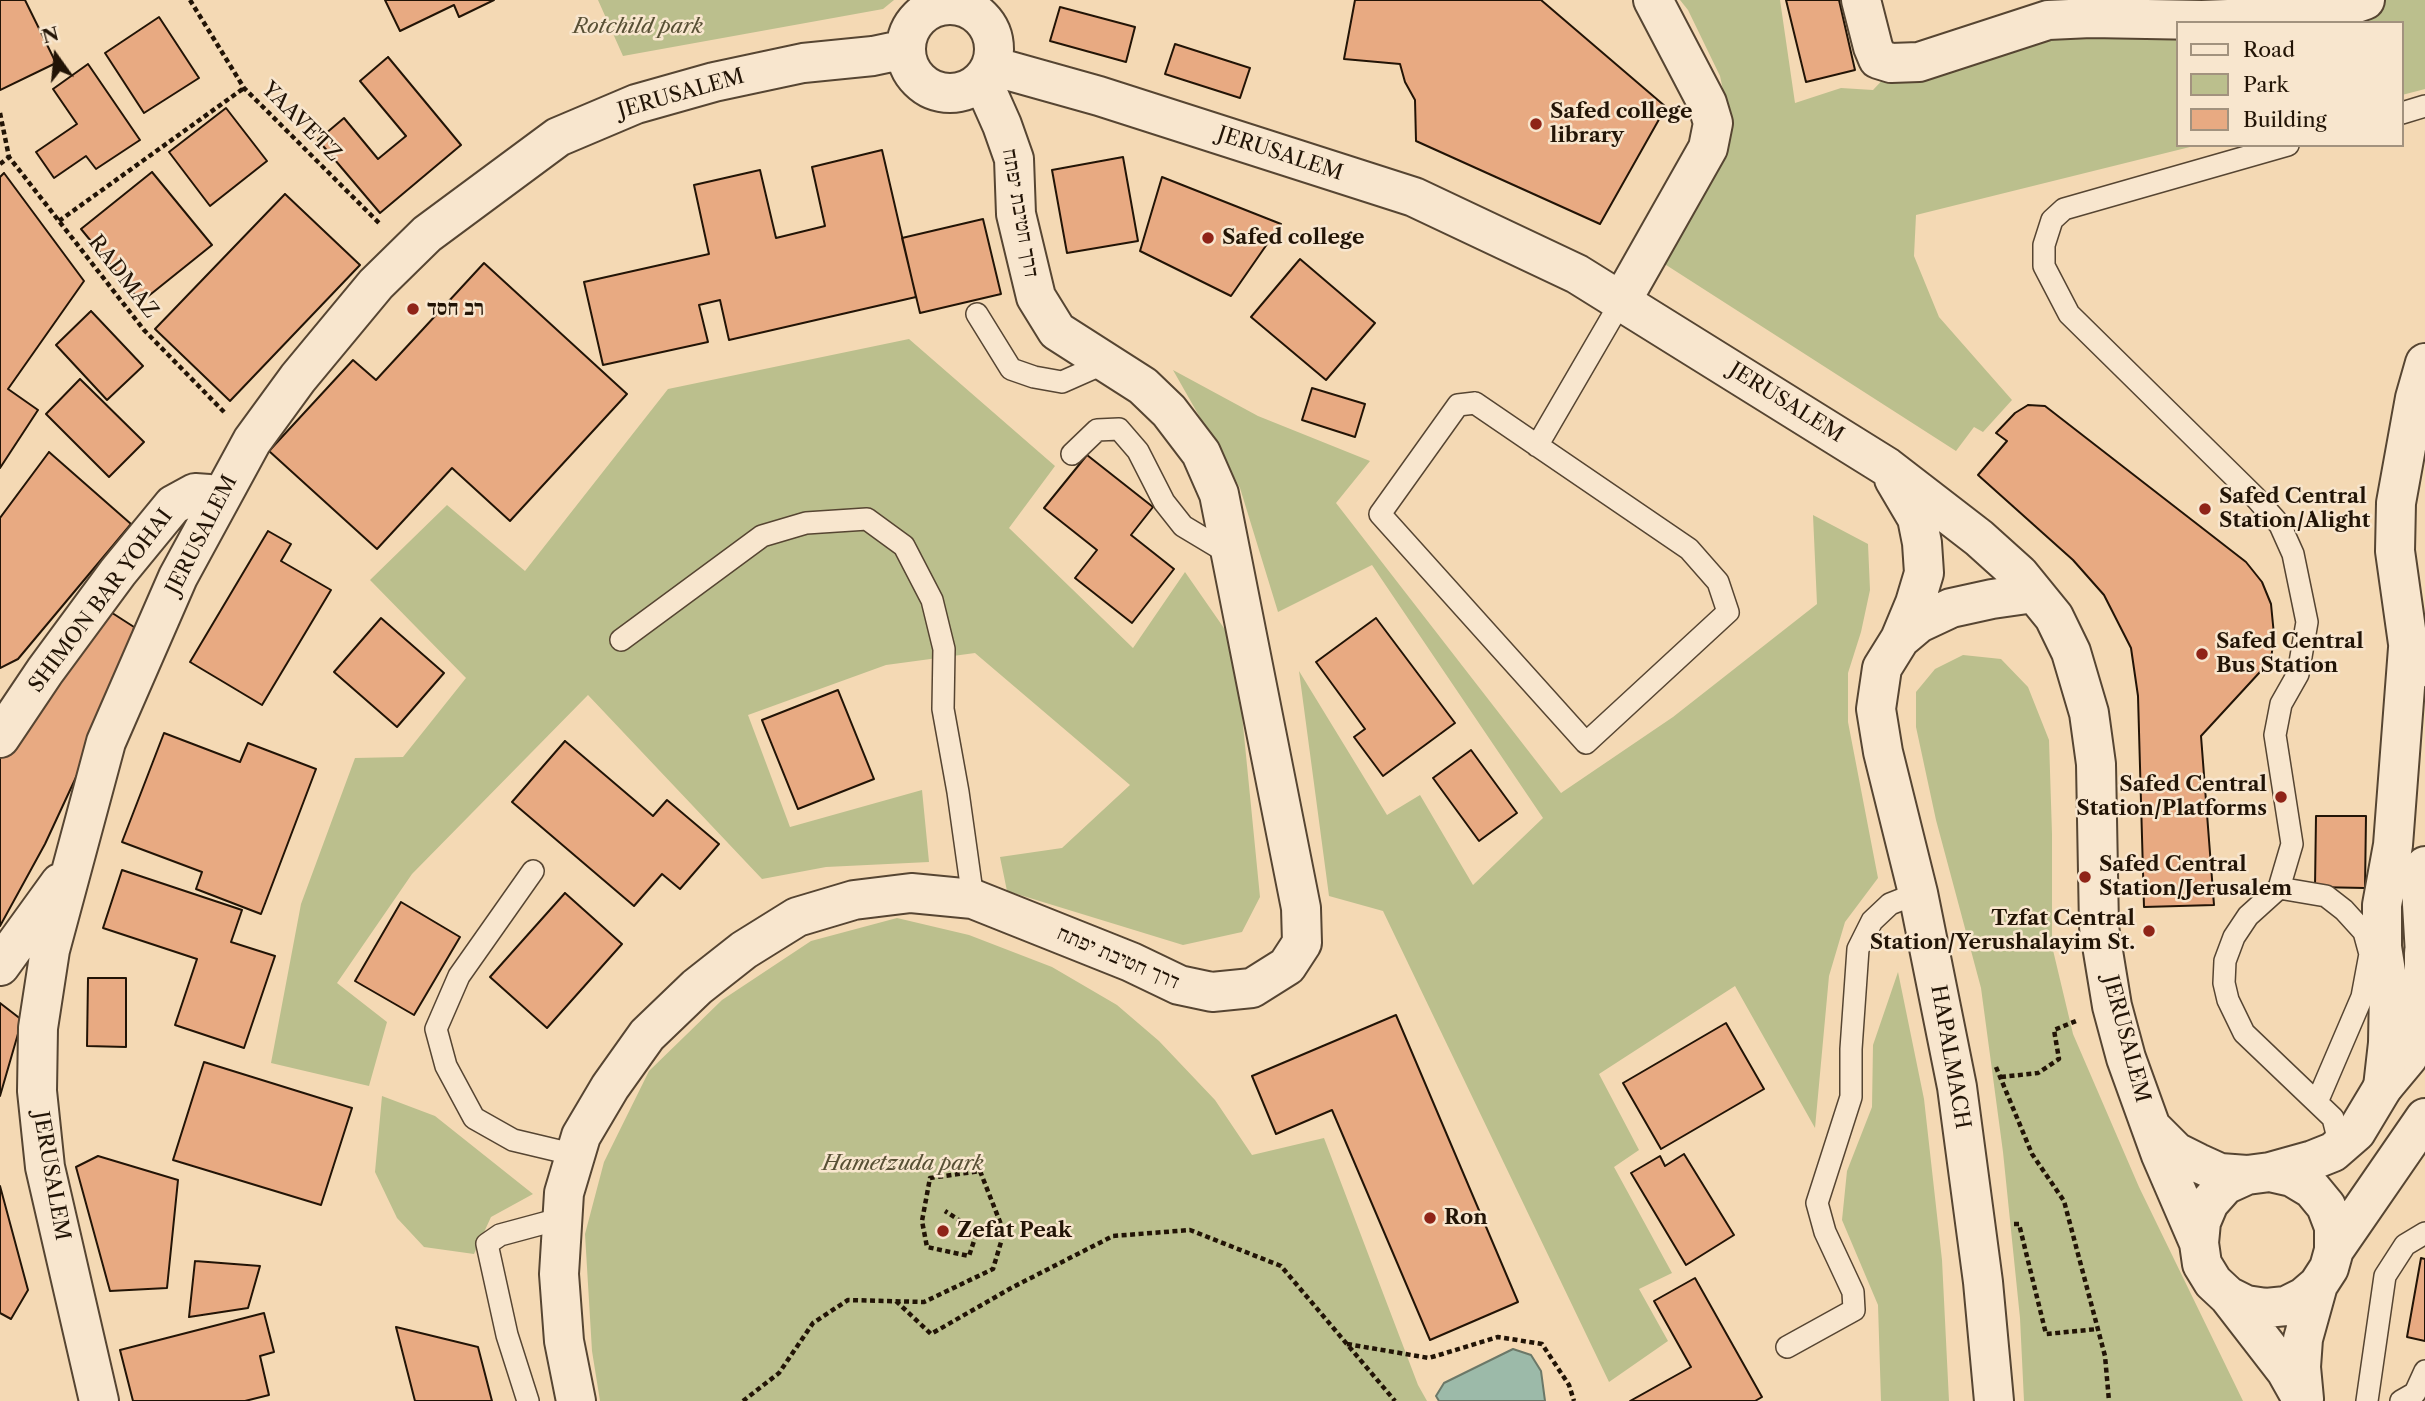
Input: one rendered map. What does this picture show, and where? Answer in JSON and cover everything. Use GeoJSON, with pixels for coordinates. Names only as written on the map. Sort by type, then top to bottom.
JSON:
{"type":"FeatureCollection","features":[{"type":"Feature","properties":{"kind":"street"},"geometry":{"type":"LineString","coordinates":[[1622,300],[1708,148],[1713,123],[1707,103],[1653,0]]}},
{"type":"Feature","properties":{"kind":"street"},"geometry":{"type":"LineString","coordinates":[[1861,0],[1878,59],[1891,63],[1919,62],[2048,19],[2060,10],[2202,20],[2280,17],[2342,8],[2365,0]]}},
{"type":"Feature","properties":{"kind":"street"},"geometry":{"type":"LineString","coordinates":[[936,4],[959,6],[973,11],[985,22],[993,35],[995,50],[987,73],[970,89],[942,93],[928,88],[916,78],[909,65],[906,41],[922,15],[936,4]]}},
{"type":"Feature","properties":{"kind":"street","name":"JERUSALEM"},"geometry":{"type":"LineString","coordinates":[[99,1401],[45,1167],[37,1091],[38,1028],[50,950],[106,742],[178,577],[252,441],[298,378],[376,284],[408,252],[427,234],[558,137],[636,104],[714,82],[803,63],[873,56],[906,49]]}},
{"type":"Feature","properties":{"kind":"street","name":"JERUSALEM"},"geometry":{"type":"LineString","coordinates":[[987,73],[1099,96],[1414,197],[1577,274],[1887,467],[1979,538],[2019,574],[2053,617],[2071,652],[2089,713],[2096,764],[2099,928],[2112,1006],[2126,1058],[2199,1243]]}},
{"type":"Feature","properties":{"kind":"street","name":"דרך חטיבת יפתח"},"geometry":{"type":"LineString","coordinates":[[576,1401],[564,1341],[559,1274],[564,1193],[582,1136],[610,1087],[647,1035],[697,987],[744,950],[797,918],[855,900],[911,893],[973,899],[1131,962],[1179,985],[1212,992],[1252,988],[1287,966],[1302,943],[1301,908],[1219,494],[1201,453],[1169,411],[1143,386],[1057,331],[1036,297],[1016,214],[1014,159],[987,73]]}},
{"type":"Feature","properties":{"kind":"street"},"geometry":{"type":"LineString","coordinates":[[2425,363],[2413,410],[2396,503],[2395,551],[2408,648],[2425,738]]}},
{"type":"Feature","properties":{"kind":"street","name":"HAPALMACH"},"geometry":{"type":"LineString","coordinates":[[1887,467],[1917,518],[1924,573],[1900,639],[1882,668],[1876,709],[1918,893],[1957,1087],[1976,1219],[1994,1401]]}},
{"type":"Feature","properties":{"kind":"street","name":"SHIMON BAR YOHAI"},"geometry":{"type":"LineString","coordinates":[[0,738],[110,583],[173,505],[195,493],[209,494],[218,501]]}},
{"type":"Feature","properties":{"kind":"street","name":"HAPALMACH"},"geometry":{"type":"LineString","coordinates":[[1900,639],[1919,623],[1951,608],[1992,598],[2034,593]]}},
{"type":"Feature","properties":{"kind":"street"},"geometry":{"type":"LineString","coordinates":[[2383,1087],[2388,1043],[2389,990],[2382,947],[2382,905],[2393,845],[2408,648]]}},
{"type":"Feature","properties":{"kind":"street"},"geometry":{"type":"LineString","coordinates":[[0,966],[75,861]]}},
{"type":"Feature","properties":{"kind":"street"},"geometry":{"type":"LineString","coordinates":[[2303,1401],[2286,1371],[2228,1296],[2213,1282],[2202,1264],[2199,1243],[2201,1223],[2209,1203],[2225,1185],[2333,1152],[2356,1132],[2383,1087],[2408,1057],[2424,1010],[2425,953],[2421,888],[2425,866]]}},
{"type":"Feature","properties":{"kind":"street","name":"JERUSALEM"},"geometry":{"type":"LineString","coordinates":[[2151,1126],[2176,1152],[2198,1163],[2220,1172],[2259,1174]]}},
{"type":"Feature","properties":{"kind":"street"},"geometry":{"type":"LineString","coordinates":[[2334,1250],[2421,1135]]}},
{"type":"Feature","properties":{"kind":"street"},"geometry":{"type":"LineString","coordinates":[[2228,1296],[2246,1305],[2266,1308],[2286,1306],[2304,1297],[2318,1285],[2329,1268],[2334,1250],[2334,1227],[2326,1206],[2312,1189],[2292,1177],[2259,1174]]}},
{"type":"Feature","properties":{"kind":"street"},"geometry":{"type":"LineString","coordinates":[[2303,1401],[2303,1339],[2318,1285]]}},
{"type":"Feature","properties":{"kind":"lane"},"geometry":{"type":"LineString","coordinates":[[2404,112],[2425,106]]}},
{"type":"Feature","properties":{"kind":"lane"},"geometry":{"type":"LineString","coordinates":[[2281,147],[2064,209],[2052,220],[2044,245],[2043,266],[2068,314],[2255,497],[2280,525],[2292,554],[2307,622],[2298,674],[2281,705],[2275,735],[2292,844],[2279,888],[2248,916],[2234,937],[2225,961],[2224,983],[2228,1000],[2244,1033],[2333,1118],[2337,1134],[2333,1152]]}},
{"type":"Feature","properties":{"kind":"lane"},"geometry":{"type":"LineString","coordinates":[[1537,446],[1622,300]]}},
{"type":"Feature","properties":{"kind":"lane"},"geometry":{"type":"LineString","coordinates":[[976,314],[1011,369],[1062,382],[1105,363]]}},
{"type":"Feature","properties":{"kind":"lane"},"geometry":{"type":"LineString","coordinates":[[1475,403],[1537,446],[1689,549],[1718,582],[1728,611],[1586,743],[1380,514],[1458,405],[1475,403]]}},
{"type":"Feature","properties":{"kind":"lane"},"geometry":{"type":"LineString","coordinates":[[1072,454],[1097,430],[1119,429],[1138,451],[1164,502],[1183,526],[1233,557]]}},
{"type":"Feature","properties":{"kind":"lane"},"geometry":{"type":"LineString","coordinates":[[621,640],[762,536],[806,523],[867,519],[895,539],[904,546],[932,600],[944,649],[943,709],[973,899]]}},
{"type":"Feature","properties":{"kind":"lane"},"geometry":{"type":"LineString","coordinates":[[533,871],[459,976],[436,1029],[446,1066],[474,1118],[513,1140],[576,1155]]}},
{"type":"Feature","properties":{"kind":"lane"},"geometry":{"type":"LineString","coordinates":[[2279,888],[2326,896],[2364,932],[2370,954],[2362,997],[2317,1102]]}},
{"type":"Feature","properties":{"kind":"lane"},"geometry":{"type":"LineString","coordinates":[[1787,1347],[1854,1310],[1853,1292],[1825,1232],[1817,1203],[1851,1097],[1851,1049],[1858,949],[1872,921],[1890,904],[1918,893]]}},
{"type":"Feature","properties":{"kind":"lane"},"geometry":{"type":"LineString","coordinates":[[528,1401],[507,1335],[487,1244],[500,1235],[563,1218]]}},
{"type":"Feature","properties":{"kind":"lane"},"geometry":{"type":"LineString","coordinates":[[2367,1401],[2385,1276],[2405,1245],[2425,1233]]}},
{"type":"Feature","properties":{"kind":"lane"},"geometry":{"type":"LineString","coordinates":[[2413,1396],[2425,1371]]}},
{"type":"Feature","properties":{"kind":"path","name":"YAAVETZ"},"geometry":{"type":"LineString","coordinates":[[190,0],[244,88],[408,252]]}},
{"type":"Feature","properties":{"kind":"path"},"geometry":{"type":"LineString","coordinates":[[59,221],[244,88]]}},
{"type":"Feature","properties":{"kind":"path","name":"RADMAZ"},"geometry":{"type":"LineString","coordinates":[[0,113],[9,157],[144,330],[252,441]]}},
{"type":"Feature","properties":{"kind":"path"},"geometry":{"type":"LineString","coordinates":[[0,164],[9,157]]}},
{"type":"Feature","properties":{"kind":"path"},"geometry":{"type":"LineString","coordinates":[[2001,1077],[2038,1073],[2059,1059],[2054,1030],[2112,1006]]}},
{"type":"Feature","properties":{"kind":"path"},"geometry":{"type":"LineString","coordinates":[[1991,1055],[2032,1154],[2064,1201],[2105,1356],[2109,1401]]}},
{"type":"Feature","properties":{"kind":"path"},"geometry":{"type":"LineString","coordinates":[[743,1401],[779,1373],[813,1323],[848,1300],[924,1301],[993,1269],[1004,1232],[980,1171],[930,1178],[922,1221],[927,1247],[970,1255],[976,1232],[945,1210]]}},
{"type":"Feature","properties":{"kind":"path"},"geometry":{"type":"LineString","coordinates":[[1976,1219],[2019,1224],[2046,1334],[2098,1329]]}},
{"type":"Feature","properties":{"kind":"path"},"geometry":{"type":"LineString","coordinates":[[896,1301],[931,1334],[1013,1287],[1113,1236],[1190,1230],[1281,1266],[1395,1401]]}},
{"type":"Feature","properties":{"kind":"path"},"geometry":{"type":"LineString","coordinates":[[1346,1343],[1429,1357],[1497,1337],[1542,1344],[1569,1385],[1574,1401]]}},
{"type":"Feature","properties":{"kind":"green space","name":"Rotchild park"},"geometry":{"type":"Polygon","coordinates":[[[598,0],[894,0],[883,9],[623,56],[598,0]]]}},
{"type":"Feature","properties":{"kind":"green space"},"geometry":{"type":"Polygon","coordinates":[[[1680,0],[1780,0],[1795,103],[1841,88],[1873,90],[1891,71],[1954,68],[2053,0],[2425,0],[2425,89],[2404,94],[2404,21],[2176,21],[2176,147],[2190,147],[1916,215],[1914,256],[1939,317],[2012,400],[1983,432],[1974,427],[1956,451],[1663,263],[1729,118],[1720,76],[1688,10],[1680,0]]]}},
{"type":"Feature","properties":{"kind":"green space"},"geometry":{"type":"Polygon","coordinates":[[[909,339],[1055,466],[1009,528],[1133,648],[1185,572],[1235,644],[1260,897],[1242,932],[1183,945],[1007,891],[1000,857],[1062,848],[1130,785],[975,653],[886,665],[748,715],[790,827],[922,790],[929,862],[826,867],[762,879],[588,695],[412,874],[337,983],[387,1022],[369,1086],[271,1063],[301,904],[355,758],[403,757],[466,678],[370,580],[447,505],[525,571],[668,389],[909,339]]]}},
{"type":"Feature","properties":{"kind":"green space"},"geometry":{"type":"Polygon","coordinates":[[[1173,370],[1258,416],[1370,461],[1336,503],[1561,793],[1673,717],[1817,604],[1813,515],[1868,544],[1870,590],[1848,673],[1848,722],[1878,878],[1845,922],[1829,976],[1815,1128],[1735,986],[1599,1074],[1639,1150],[1614,1167],[1672,1273],[1639,1289],[1668,1341],[1609,1382],[1383,911],[1329,896],[1299,671],[1387,815],[1420,795],[1473,885],[1543,818],[1372,565],[1278,612],[1240,488],[1173,370]]]}},
{"type":"Feature","properties":{"kind":"green space"},"geometry":{"type":"Polygon","coordinates":[[[1963,655],[2001,659],[2028,687],[2049,740],[2052,946],[2073,1034],[2139,1187],[2243,1401],[2024,1401],[2020,1318],[2003,1152],[1981,988],[1936,820],[1916,727],[1916,692],[1935,669],[1963,655]]]}},
{"type":"Feature","properties":{"kind":"green space","name":"Hametzuda park"},"geometry":{"type":"Polygon","coordinates":[[[897,918],[969,935],[1052,967],[1117,1005],[1159,1041],[1215,1100],[1252,1155],[1324,1138],[1418,1385],[1427,1401],[600,1401],[592,1351],[585,1234],[604,1162],[649,1071],[722,1000],[811,941],[897,918]]]}},
{"type":"Feature","properties":{"kind":"green space"},"geometry":{"type":"Polygon","coordinates":[[[1898,972],[1924,1099],[1942,1260],[1949,1401],[1881,1401],[1878,1305],[1842,1220],[1847,1171],[1872,1107],[1873,1045],[1898,972]]]}},
{"type":"Feature","properties":{"kind":"green space"},"geometry":{"type":"Polygon","coordinates":[[[382,1096],[435,1116],[533,1194],[491,1217],[474,1254],[424,1247],[397,1218],[375,1172],[382,1096]]]}},
{"type":"Feature","properties":{"kind":"shaded area"},"geometry":{"type":"Polygon","coordinates":[[[1513,1349],[1531,1355],[1541,1371],[1545,1401],[1439,1401],[1436,1396],[1444,1383],[1513,1349]]]}},
{"type":"Feature","properties":{"kind":"building"},"geometry":{"type":"Polygon","coordinates":[[[0,0],[25,0],[56,63],[0,90],[0,0]]]}},
{"type":"Feature","properties":{"kind":"building"},"geometry":{"type":"Polygon","coordinates":[[[385,0],[494,0],[459,17],[454,5],[400,31],[385,0]]]}},
{"type":"Feature","properties":{"kind":"building","name":"Safed college library"},"geometry":{"type":"Polygon","coordinates":[[[1355,0],[1541,0],[1666,107],[1600,224],[1416,141],[1415,100],[1405,82],[1400,64],[1344,59],[1355,0]]]}},
{"type":"Feature","properties":{"kind":"building"},"geometry":{"type":"Polygon","coordinates":[[[1786,0],[1839,0],[1855,70],[1806,82],[1786,0]]]}},
{"type":"Feature","properties":{"kind":"building"},"geometry":{"type":"Polygon","coordinates":[[[1060,7],[1135,27],[1126,62],[1050,41],[1060,7]]]}},
{"type":"Feature","properties":{"kind":"building"},"geometry":{"type":"Polygon","coordinates":[[[159,17],[199,78],[144,113],[105,53],[159,17]]]}},
{"type":"Feature","properties":{"kind":"building"},"geometry":{"type":"Polygon","coordinates":[[[1175,44],[1250,68],[1240,98],[1165,74],[1175,44]]]}},
{"type":"Feature","properties":{"kind":"building"},"geometry":{"type":"Polygon","coordinates":[[[388,57],[461,145],[380,213],[318,140],[344,118],[378,159],[406,136],[360,81],[388,57]]]}},
{"type":"Feature","properties":{"kind":"building"},"geometry":{"type":"Polygon","coordinates":[[[88,64],[140,140],[96,169],[86,156],[54,178],[36,152],[77,124],[53,89],[88,64]]]}},
{"type":"Feature","properties":{"kind":"building"},"geometry":{"type":"Polygon","coordinates":[[[226,108],[267,161],[210,206],[169,152],[226,108]]]}},
{"type":"Feature","properties":{"kind":"building"},"geometry":{"type":"Polygon","coordinates":[[[882,150],[916,297],[729,340],[720,300],[699,305],[708,342],[603,365],[584,282],[709,254],[694,185],[760,170],[776,238],[825,226],[812,167],[882,150]]]}},
{"type":"Feature","properties":{"kind":"building"},"geometry":{"type":"Polygon","coordinates":[[[1123,157],[1138,241],[1067,253],[1052,170],[1123,157]]]}},
{"type":"Feature","properties":{"kind":"building"},"geometry":{"type":"Polygon","coordinates":[[[152,172],[212,245],[141,302],[81,229],[152,172]]]}},
{"type":"Feature","properties":{"kind":"building"},"geometry":{"type":"Polygon","coordinates":[[[4,173],[84,281],[8,389],[38,410],[0,468],[0,177],[4,173]]]}},
{"type":"Feature","properties":{"kind":"building","name":"Safed college"},"geometry":{"type":"Polygon","coordinates":[[[1162,177],[1281,224],[1231,296],[1140,251],[1162,177]]]}},
{"type":"Feature","properties":{"kind":"building"},"geometry":{"type":"Polygon","coordinates":[[[285,194],[360,265],[230,401],[155,329],[285,194]]]}},
{"type":"Feature","properties":{"kind":"building"},"geometry":{"type":"Polygon","coordinates":[[[983,219],[1001,294],[920,313],[902,238],[983,219]]]}},
{"type":"Feature","properties":{"kind":"building"},"geometry":{"type":"Polygon","coordinates":[[[1300,259],[1375,323],[1326,380],[1251,317],[1300,259]]]}},
{"type":"Feature","properties":{"kind":"building"},"geometry":{"type":"Polygon","coordinates":[[[484,263],[627,394],[510,521],[452,468],[377,549],[269,451],[353,360],[376,380],[484,263]]]}},
{"type":"Feature","properties":{"kind":"building"},"geometry":{"type":"Polygon","coordinates":[[[91,311],[143,366],[107,400],[56,345],[91,311]]]}},
{"type":"Feature","properties":{"kind":"building"},"geometry":{"type":"Polygon","coordinates":[[[80,379],[144,442],[109,477],[46,414],[80,379]]]}},
{"type":"Feature","properties":{"kind":"building"},"geometry":{"type":"Polygon","coordinates":[[[1312,388],[1365,404],[1355,437],[1302,420],[1312,388]]]}},
{"type":"Feature","properties":{"kind":"building","name":"Safed Central Bus Station"},"geometry":{"type":"Polygon","coordinates":[[[2028,405],[2045,406],[2246,562],[2262,582],[2271,604],[2274,635],[2271,660],[2201,736],[2214,905],[2144,907],[2138,696],[2131,648],[2104,595],[2073,560],[1978,475],[2007,441],[1996,433],[2015,413],[2028,405]]]}},
{"type":"Feature","properties":{"kind":"building"},"geometry":{"type":"Polygon","coordinates":[[[49,452],[131,524],[18,659],[0,668],[0,518],[49,452]]]}},
{"type":"Feature","properties":{"kind":"building"},"geometry":{"type":"Polygon","coordinates":[[[1087,455],[1153,507],[1131,535],[1174,569],[1132,623],[1075,578],[1097,550],[1044,508],[1087,455]]]}},
{"type":"Feature","properties":{"kind":"building"},"geometry":{"type":"Polygon","coordinates":[[[268,531],[291,544],[281,561],[331,590],[262,705],[190,662],[268,531]]]}},
{"type":"Feature","properties":{"kind":"building"},"geometry":{"type":"Polygon","coordinates":[[[106,609],[134,627],[130,661],[45,844],[0,926],[0,758],[18,728],[106,609]]]}},
{"type":"Feature","properties":{"kind":"building"},"geometry":{"type":"Polygon","coordinates":[[[381,618],[444,673],[397,727],[334,672],[381,618]]]}},
{"type":"Feature","properties":{"kind":"building"},"geometry":{"type":"Polygon","coordinates":[[[1376,618],[1455,723],[1383,776],[1354,737],[1365,729],[1316,662],[1376,618]]]}},
{"type":"Feature","properties":{"kind":"building"},"geometry":{"type":"Polygon","coordinates":[[[838,690],[874,779],[798,809],[762,720],[838,690]]]}},
{"type":"Feature","properties":{"kind":"building"},"geometry":{"type":"Polygon","coordinates":[[[164,733],[240,762],[248,743],[316,769],[261,914],[196,889],[202,872],[122,842],[164,733]]]}},
{"type":"Feature","properties":{"kind":"building"},"geometry":{"type":"Polygon","coordinates":[[[565,741],[653,816],[667,800],[719,844],[680,889],[662,874],[634,906],[512,802],[565,741]]]}},
{"type":"Feature","properties":{"kind":"building"},"geometry":{"type":"Polygon","coordinates":[[[1471,750],[1517,813],[1479,841],[1433,778],[1471,750]]]}},
{"type":"Feature","properties":{"kind":"building"},"geometry":{"type":"Polygon","coordinates":[[[2316,816],[2366,816],[2365,888],[2315,887],[2316,816]]]}},
{"type":"Feature","properties":{"kind":"building"},"geometry":{"type":"Polygon","coordinates":[[[122,870],[242,910],[231,942],[275,956],[244,1048],[175,1025],[197,959],[103,928],[122,870]]]}},
{"type":"Feature","properties":{"kind":"building"},"geometry":{"type":"Polygon","coordinates":[[[565,893],[622,944],[547,1028],[490,977],[565,893]]]}},
{"type":"Feature","properties":{"kind":"building"},"geometry":{"type":"Polygon","coordinates":[[[401,902],[460,937],[414,1015],[355,981],[401,902]]]}},
{"type":"Feature","properties":{"kind":"building"},"geometry":{"type":"Polygon","coordinates":[[[88,978],[126,978],[126,1047],[87,1046],[88,978]]]}},
{"type":"Feature","properties":{"kind":"building"},"geometry":{"type":"Polygon","coordinates":[[[0,1003],[22,1020],[0,1096],[0,1003]]]}},
{"type":"Feature","properties":{"kind":"building","name":"Ron"},"geometry":{"type":"Polygon","coordinates":[[[1396,1015],[1518,1302],[1430,1340],[1332,1110],[1276,1134],[1252,1076],[1396,1015]]]}},
{"type":"Feature","properties":{"kind":"building"},"geometry":{"type":"Polygon","coordinates":[[[1726,1023],[1764,1089],[1661,1149],[1623,1083],[1726,1023]]]}},
{"type":"Feature","properties":{"kind":"building"},"geometry":{"type":"Polygon","coordinates":[[[204,1062],[352,1108],[321,1205],[173,1160],[204,1062]]]}},
{"type":"Feature","properties":{"kind":"building"},"geometry":{"type":"Polygon","coordinates":[[[1684,1154],[1734,1235],[1686,1265],[1631,1173],[1660,1156],[1665,1166],[1684,1154]]]}},
{"type":"Feature","properties":{"kind":"building"},"geometry":{"type":"Polygon","coordinates":[[[98,1156],[178,1180],[167,1288],[110,1291],[76,1167],[98,1156]]]}},
{"type":"Feature","properties":{"kind":"building"},"geometry":{"type":"Polygon","coordinates":[[[0,1186],[28,1290],[11,1319],[0,1313],[0,1186]]]}},
{"type":"Feature","properties":{"kind":"building"},"geometry":{"type":"Polygon","coordinates":[[[2421,1258],[2425,1259],[2425,1341],[2407,1337],[2421,1258]]]}},
{"type":"Feature","properties":{"kind":"building"},"geometry":{"type":"Polygon","coordinates":[[[195,1261],[260,1266],[248,1308],[189,1317],[195,1261]]]}},
{"type":"Feature","properties":{"kind":"building"},"geometry":{"type":"Polygon","coordinates":[[[1695,1278],[1762,1397],[1755,1401],[1630,1401],[1691,1367],[1654,1301],[1695,1278]]]}},
{"type":"Feature","properties":{"kind":"building"},"geometry":{"type":"Polygon","coordinates":[[[264,1313],[274,1352],[260,1356],[269,1395],[245,1401],[133,1401],[120,1350],[264,1313]]]}},
{"type":"Feature","properties":{"kind":"building"},"geometry":{"type":"Polygon","coordinates":[[[396,1327],[478,1347],[492,1401],[415,1401],[396,1327]]]}},
{"type":"Feature","properties":{"kind":"place","name":"Safed college library"},"geometry":{"type":"Point","coordinates":[1536,124]}},
{"type":"Feature","properties":{"kind":"place","name":"Safed college"},"geometry":{"type":"Point","coordinates":[1208,238]}},
{"type":"Feature","properties":{"kind":"place","name":"רב חסד"},"geometry":{"type":"Point","coordinates":[413,309]}},
{"type":"Feature","properties":{"kind":"place","name":"Safed Central Station/Alight"},"geometry":{"type":"Point","coordinates":[2205,509]}},
{"type":"Feature","properties":{"kind":"place","name":"Safed Central Bus Station"},"geometry":{"type":"Point","coordinates":[2202,654]}},
{"type":"Feature","properties":{"kind":"place","name":"Safed Central Station/Platforms"},"geometry":{"type":"Point","coordinates":[2281,797]}},
{"type":"Feature","properties":{"kind":"place","name":"Safed Central Station/Jerusalem"},"geometry":{"type":"Point","coordinates":[2085,877]}},
{"type":"Feature","properties":{"kind":"place","name":"Tzfat Central Station/Yerushalayim St."},"geometry":{"type":"Point","coordinates":[2149,931]}},
{"type":"Feature","properties":{"kind":"place","name":"Ron"},"geometry":{"type":"Point","coordinates":[1430,1218]}},
{"type":"Feature","properties":{"kind":"place","name":"Zefat Peak"},"geometry":{"type":"Point","coordinates":[943,1231]}}]}
